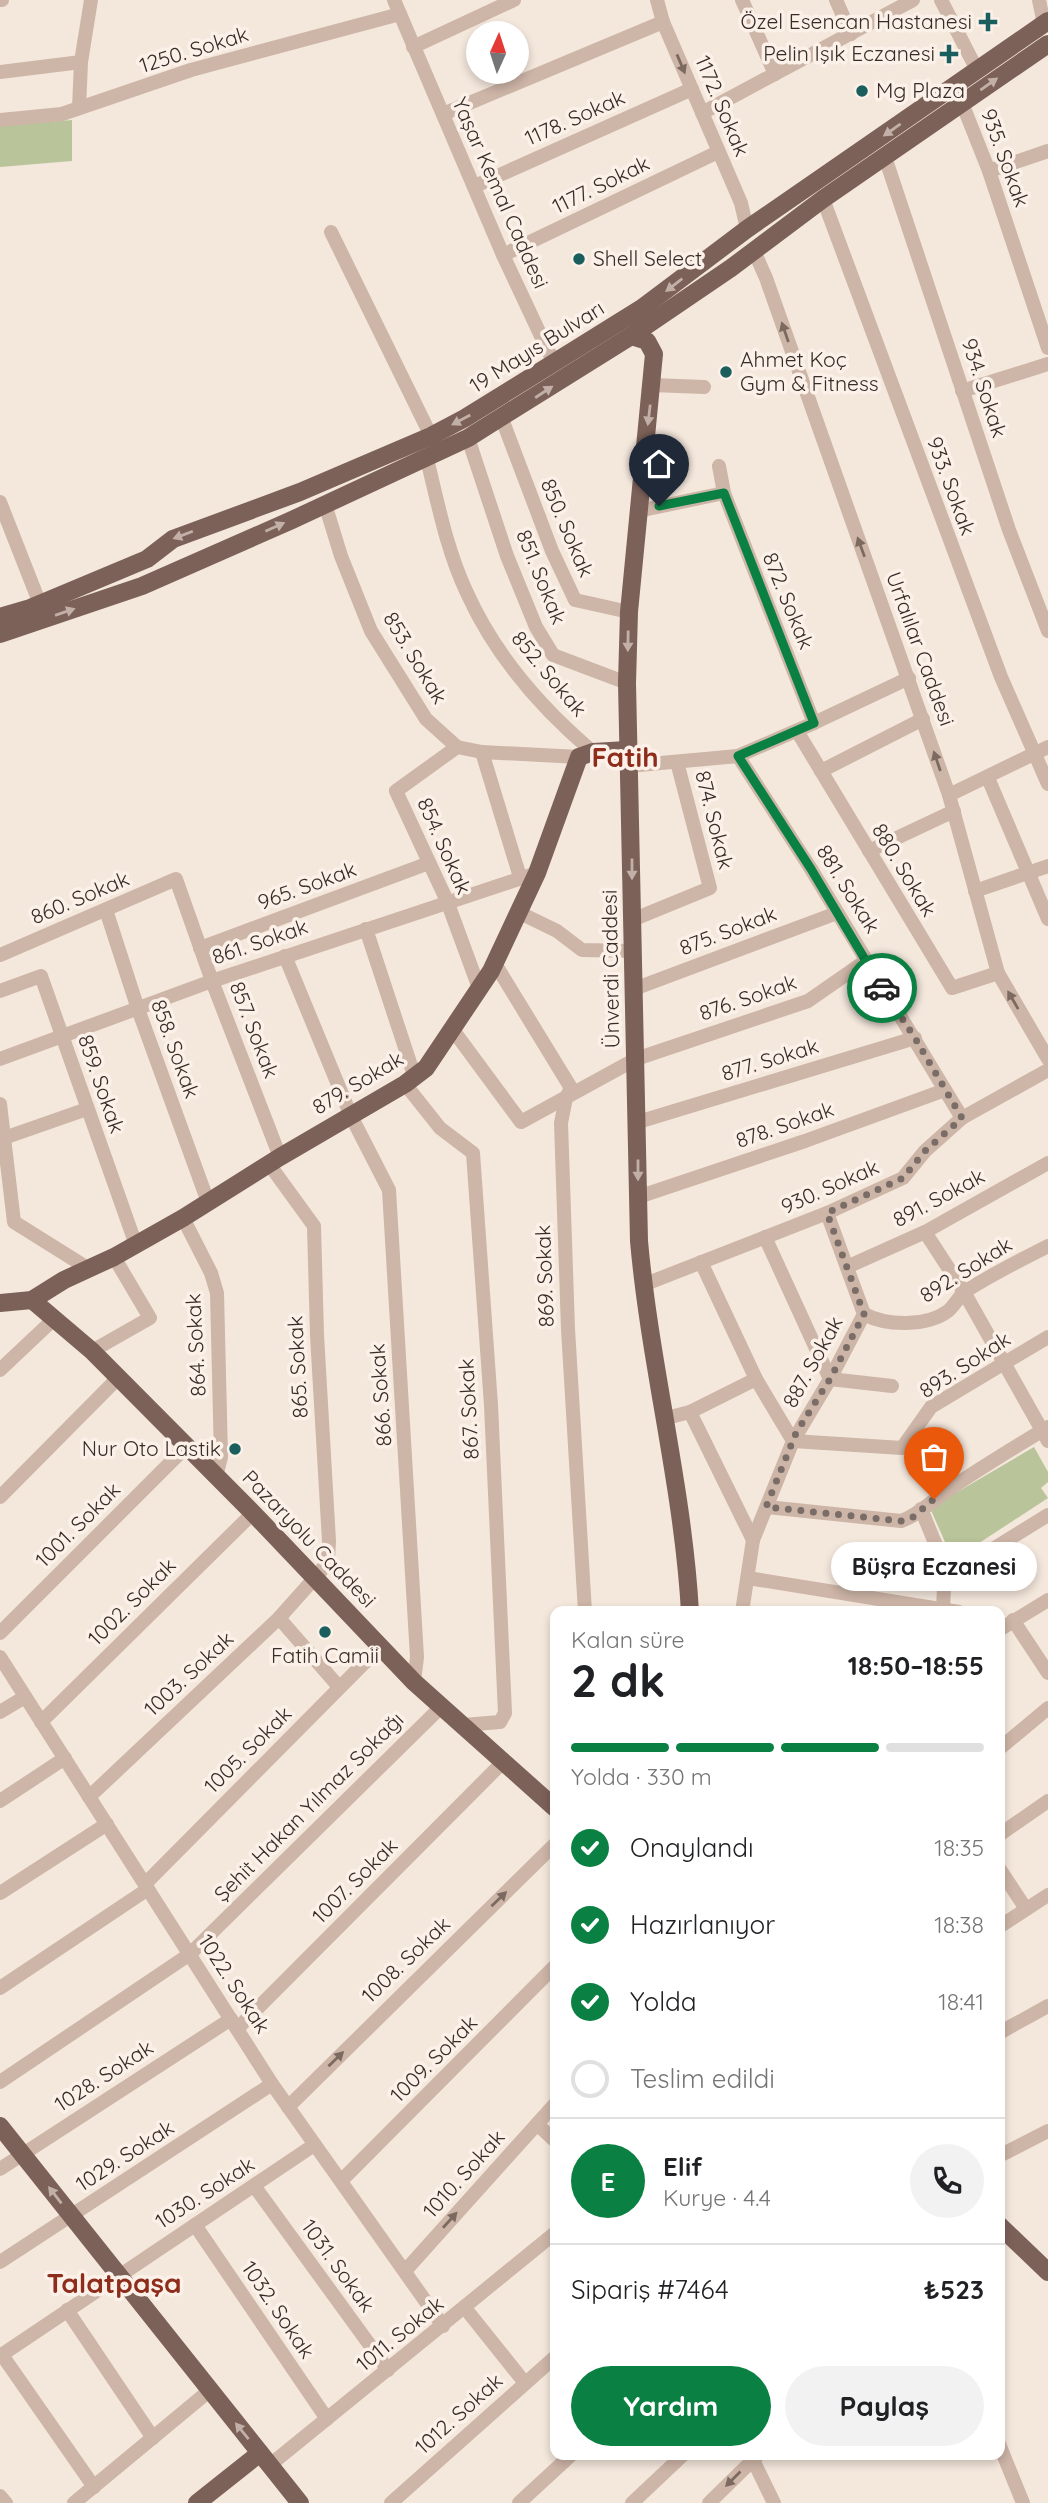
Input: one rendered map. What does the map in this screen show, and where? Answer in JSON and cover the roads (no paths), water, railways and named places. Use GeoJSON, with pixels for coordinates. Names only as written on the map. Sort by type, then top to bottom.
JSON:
{"type":"FeatureCollection","features":[{"type":"Feature","properties":{"kind":"main road","name":"19 Mayıs Bulvarı"},"geometry":{"type":"LineString","coordinates":[[0,617],[40,604],[147,559],[173,538],[300,492],[431,436],[465,418],[664,293],[747,229],[1046,22]]}},
{"type":"Feature","properties":{"kind":"main road","name":"19 Mayıs Bulvarı"},"geometry":{"type":"LineString","coordinates":[[0,634],[142,586],[427,459],[502,419],[632,336],[823,199],[1048,44]]}},
{"type":"Feature","properties":{"kind":"main road"},"geometry":{"type":"LineString","coordinates":[[747,229],[754,251]]}},
{"type":"Feature","properties":{"kind":"main road","name":"Ünverdi Caddesi"},"geometry":{"type":"LineString","coordinates":[[632,336],[647,341],[654,354],[629,612],[627,683],[638,1197],[643,1284],[666,1418],[689,1606]]}},
{"type":"Feature","properties":{"kind":"main road"},"geometry":{"type":"LineString","coordinates":[[586,754],[628,758]]}},
{"type":"Feature","properties":{"kind":"main road","name":"879. Sokak"},"geometry":{"type":"LineString","coordinates":[[1,1302],[32,1300],[64,1280],[136,1245],[410,1081],[426,1068],[453,1030],[494,962],[518,912],[529,875],[586,754]]}},
{"type":"Feature","properties":{"kind":"main road","name":"Pazaryolu Caddesi"},"geometry":{"type":"LineString","coordinates":[[32,1300],[92,1351],[253,1513],[414,1682],[550,1804]]}},
{"type":"Feature","properties":{"kind":"main road"},"geometry":{"type":"LineString","coordinates":[[0,2126],[300,2503]]}},
{"type":"Feature","properties":{"kind":"main road"},"geometry":{"type":"LineString","coordinates":[[1005,2230],[1044,2262]]}},
{"type":"Feature","properties":{"kind":"main road"},"geometry":{"type":"LineString","coordinates":[[197,2503],[265,2459]]}},
{"type":"Feature","properties":{"kind":"street"},"geometry":{"type":"LineString","coordinates":[[79,108],[81,62],[91,0]]}},
{"type":"Feature","properties":{"kind":"street"},"geometry":{"type":"LineString","coordinates":[[413,47],[514,0]]}},
{"type":"Feature","properties":{"kind":"street","name":"1172. Sokak"},"geometry":{"type":"LineString","coordinates":[[657,0],[663,22],[741,203],[747,229]]}},
{"type":"Feature","properties":{"kind":"street"},"geometry":{"type":"LineString","coordinates":[[742,0],[775,74]]}},
{"type":"Feature","properties":{"kind":"street"},"geometry":{"type":"LineString","coordinates":[[836,0],[851,34]]}},
{"type":"Feature","properties":{"kind":"street"},"geometry":{"type":"LineString","coordinates":[[702,113],[913,0]]}},
{"type":"Feature","properties":{"kind":"street"},"geometry":{"type":"LineString","coordinates":[[941,0],[977,70]]}},
{"type":"Feature","properties":{"kind":"street"},"geometry":{"type":"LineString","coordinates":[[1039,0],[1046,22]]}},
{"type":"Feature","properties":{"kind":"street","name":"Yaşar Kemal Caddesi"},"geometry":{"type":"LineString","coordinates":[[397,7],[503,255],[549,353],[557,362]]}},
{"type":"Feature","properties":{"kind":"street","name":"1250. Sokak"},"geometry":{"type":"LineString","coordinates":[[0,120],[62,114],[191,70],[397,7]]}},
{"type":"Feature","properties":{"kind":"street"},"geometry":{"type":"LineString","coordinates":[[443,114],[663,22]]}},
{"type":"Feature","properties":{"kind":"street"},"geometry":{"type":"LineString","coordinates":[[0,72],[81,62]]}},
{"type":"Feature","properties":{"kind":"street","name":"1178. Sokak"},"geometry":{"type":"LineString","coordinates":[[475,186],[692,89]]}},
{"type":"Feature","properties":{"kind":"street","name":"935. Sokak"},"geometry":{"type":"LineString","coordinates":[[962,103],[989,170],[1048,348]]}},
{"type":"Feature","properties":{"kind":"street"},"geometry":{"type":"LineString","coordinates":[[989,170],[1048,151]]}},
{"type":"Feature","properties":{"kind":"street","name":"1177. Sokak"},"geometry":{"type":"LineString","coordinates":[[503,255],[718,152]]}},
{"type":"Feature","properties":{"kind":"street","name":"934. Sokak"},"geometry":{"type":"LineString","coordinates":[[885,156],[1009,530],[1048,631]]}},
{"type":"Feature","properties":{"kind":"street","name":"933. Sokak"},"geometry":{"type":"LineString","coordinates":[[823,199],[982,627],[1042,751],[1048,783]]}},
{"type":"Feature","properties":{"kind":"street"},"geometry":{"type":"LineString","coordinates":[[331,232],[431,436]]}},
{"type":"Feature","properties":{"kind":"street","name":"Urfalılar Caddesi"},"geometry":{"type":"LineString","coordinates":[[754,251],[766,278],[949,795],[998,973],[1048,1059]]}},
{"type":"Feature","properties":{"kind":"street"},"geometry":{"type":"LineString","coordinates":[[962,391],[1048,364]]}},
{"type":"Feature","properties":{"kind":"street"},"geometry":{"type":"LineString","coordinates":[[652,385],[704,387]]}},
{"type":"Feature","properties":{"kind":"street","name":"850. Sokak"},"geometry":{"type":"LineString","coordinates":[[502,419],[552,551],[575,600],[629,612]]}},
{"type":"Feature","properties":{"kind":"street","name":"851. Sokak"},"geometry":{"type":"LineString","coordinates":[[468,438],[507,556],[536,627],[553,655],[627,683]]}},
{"type":"Feature","properties":{"kind":"street","name":"852. Sokak"},"geometry":{"type":"LineString","coordinates":[[427,459],[444,531],[466,593],[504,659],[586,754]]}},
{"type":"Feature","properties":{"kind":"street","name":"872. Sokak"},"geometry":{"type":"LineString","coordinates":[[719,466],[724,493],[814,723]]}},
{"type":"Feature","properties":{"kind":"street"},"geometry":{"type":"LineString","coordinates":[[638,510],[724,493]]}},
{"type":"Feature","properties":{"kind":"street"},"geometry":{"type":"LineString","coordinates":[[0,502],[40,604]]}},
{"type":"Feature","properties":{"kind":"street","name":"853. Sokak"},"geometry":{"type":"LineString","coordinates":[[325,505],[341,556],[379,647],[426,719],[457,747]]}},
{"type":"Feature","properties":{"kind":"street"},"geometry":{"type":"LineString","coordinates":[[628,758],[677,762],[738,756],[909,678]]}},
{"type":"Feature","properties":{"kind":"street"},"geometry":{"type":"LineString","coordinates":[[821,771],[923,719]]}},
{"type":"Feature","properties":{"kind":"street","name":"880. Sokak"},"geometry":{"type":"LineString","coordinates":[[797,731],[952,988],[998,973]]}},
{"type":"Feature","properties":{"kind":"street"},"geometry":{"type":"LineString","coordinates":[[457,747],[482,752],[586,754]]}},
{"type":"Feature","properties":{"kind":"street","name":"854. Sokak"},"geometry":{"type":"LineString","coordinates":[[457,747],[396,791],[447,901],[479,988]]}},
{"type":"Feature","properties":{"kind":"street"},"geometry":{"type":"LineString","coordinates":[[949,795],[1042,751]]}},
{"type":"Feature","properties":{"kind":"street"},"geometry":{"type":"LineString","coordinates":[[482,752],[529,875]]}},
{"type":"Feature","properties":{"kind":"street","name":"881. Sokak"},"geometry":{"type":"LineString","coordinates":[[738,756],[867,960],[962,1118]]}},
{"type":"Feature","properties":{"kind":"street","name":"874. Sokak"},"geometry":{"type":"LineString","coordinates":[[632,920],[710,888],[677,762]]}},
{"type":"Feature","properties":{"kind":"street"},"geometry":{"type":"LineString","coordinates":[[988,778],[1048,919]]}},
{"type":"Feature","properties":{"kind":"street"},"geometry":{"type":"LineString","coordinates":[[869,851],[954,811]]}},
{"type":"Feature","properties":{"kind":"street","name":"965. Sokak"},"geometry":{"type":"LineString","coordinates":[[200,948],[429,863]]}},
{"type":"Feature","properties":{"kind":"street"},"geometry":{"type":"LineString","coordinates":[[975,891],[1048,866]]}},
{"type":"Feature","properties":{"kind":"street","name":"861. Sokak"},"geometry":{"type":"LineString","coordinates":[[0,1059],[212,981],[529,875]]}},
{"type":"Feature","properties":{"kind":"street","name":"857. Sokak"},"geometry":{"type":"LineString","coordinates":[[176,879],[274,1161]]}},
{"type":"Feature","properties":{"kind":"street","name":"860. Sokak"},"geometry":{"type":"LineString","coordinates":[[0,955],[176,879]]}},
{"type":"Feature","properties":{"kind":"street","name":"858. Sokak"},"geometry":{"type":"LineString","coordinates":[[106,910],[138,1009],[208,1202]]}},
{"type":"Feature","properties":{"kind":"street"},"geometry":{"type":"LineString","coordinates":[[518,912],[557,931],[582,950],[633,951]]}},
{"type":"Feature","properties":{"kind":"street","name":"875. Sokak"},"geometry":{"type":"LineString","coordinates":[[634,989],[837,913]]}},
{"type":"Feature","properties":{"kind":"street"},"geometry":{"type":"LineString","coordinates":[[366,929],[410,1081]]}},
{"type":"Feature","properties":{"kind":"street","name":"866. Sokak"},"geometry":{"type":"LineString","coordinates":[[285,956],[351,1116],[389,1190],[415,1631],[414,1682]]}},
{"type":"Feature","properties":{"kind":"street","name":"876. Sokak"},"geometry":{"type":"LineString","coordinates":[[453,1030],[522,1122],[636,1059],[808,1001],[867,960]]}},
{"type":"Feature","properties":{"kind":"street","name":"869. Sokak"},"geometry":{"type":"LineString","coordinates":[[494,962],[571,1088],[561,1123],[568,1321],[585,1606]]}},
{"type":"Feature","properties":{"kind":"street","name":"859. Sokak"},"geometry":{"type":"LineString","coordinates":[[0,990],[41,976],[136,1245]]}},
{"type":"Feature","properties":{"kind":"street","name":"877. Sokak"},"geometry":{"type":"LineString","coordinates":[[638,1122],[915,1038]]}},
{"type":"Feature","properties":{"kind":"street","name":"930. Sokak"},"geometry":{"type":"LineString","coordinates":[[643,1284],[827,1213],[903,1178],[925,1151],[962,1118],[1048,1070]]}},
{"type":"Feature","properties":{"kind":"street","name":"867. Sokak"},"geometry":{"type":"LineString","coordinates":[[410,1081],[440,1128],[473,1153],[490,1391],[505,1713],[500,1722],[463,1725]]}},
{"type":"Feature","properties":{"kind":"street","name":"878. Sokak"},"geometry":{"type":"LineString","coordinates":[[638,1197],[945,1090]]}},
{"type":"Feature","properties":{"kind":"street"},"geometry":{"type":"LineString","coordinates":[[0,1104],[13,1222],[89,1269]]}},
{"type":"Feature","properties":{"kind":"street"},"geometry":{"type":"LineString","coordinates":[[4,1138],[87,1109]]}},
{"type":"Feature","properties":{"kind":"street","name":"865. Sokak"},"geometry":{"type":"LineString","coordinates":[[274,1161],[314,1226],[317,1335],[329,1541],[328,1559],[315,1578]]}},
{"type":"Feature","properties":{"kind":"street","name":"891. Sokak"},"geometry":{"type":"LineString","coordinates":[[847,1267],[925,1232],[1048,1163]]}},
{"type":"Feature","properties":{"kind":"street","name":"887. Sokak"},"geometry":{"type":"LineString","coordinates":[[743,1606],[753,1540],[793,1441],[864,1314],[827,1213]]}},
{"type":"Feature","properties":{"kind":"street","name":"864. Sokak"},"geometry":{"type":"LineString","coordinates":[[183,1218],[211,1273],[217,1293],[221,1457],[216,1477]]}},
{"type":"Feature","properties":{"kind":"street"},"geometry":{"type":"LineString","coordinates":[[766,1507],[901,1521],[913,1517],[993,1460],[1046,1433],[1003,1364],[964,1292],[925,1232]]}},
{"type":"Feature","properties":{"kind":"street"},"geometry":{"type":"LineString","coordinates":[[765,1237],[830,1379],[892,1385]]}},
{"type":"Feature","properties":{"kind":"street","name":"892. Sokak"},"geometry":{"type":"LineString","coordinates":[[864,1314],[877,1321],[928,1320],[948,1311],[964,1292],[1048,1246]]}},
{"type":"Feature","properties":{"kind":"street"},"geometry":{"type":"LineString","coordinates":[[92,1351],[150,1318],[114,1257]]}},
{"type":"Feature","properties":{"kind":"street"},"geometry":{"type":"LineString","coordinates":[[701,1262],[756,1379],[793,1441]]}},
{"type":"Feature","properties":{"kind":"street"},"geometry":{"type":"LineString","coordinates":[[0,1370],[55,1318]]}},
{"type":"Feature","properties":{"kind":"street","name":"893. Sokak"},"geometry":{"type":"LineString","coordinates":[[793,1441],[902,1448],[931,1407],[1048,1337]]}},
{"type":"Feature","properties":{"kind":"street"},"geometry":{"type":"LineString","coordinates":[[0,1497],[118,1378]]}},
{"type":"Feature","properties":{"kind":"street"},"geometry":{"type":"LineString","coordinates":[[666,1418],[690,1412],[756,1379]]}},
{"type":"Feature","properties":{"kind":"street"},"geometry":{"type":"LineString","coordinates":[[690,1412],[753,1540]]}},
{"type":"Feature","properties":{"kind":"street","name":"1001. Sokak"},"geometry":{"type":"LineString","coordinates":[[0,1633],[186,1447]]}},
{"type":"Feature","properties":{"kind":"street"},"geometry":{"type":"LineString","coordinates":[[921,1509],[945,1567],[943,1606]]}},
{"type":"Feature","properties":{"kind":"street","name":"1002. Sokak"},"geometry":{"type":"LineString","coordinates":[[41,1722],[253,1513]]}},
{"type":"Feature","properties":{"kind":"street"},"geometry":{"type":"LineString","coordinates":[[943,1580],[1048,1516]]}},
{"type":"Feature","properties":{"kind":"street","name":"1003. Sokak"},"geometry":{"type":"LineString","coordinates":[[89,1797],[279,1619],[315,1578]]}},
{"type":"Feature","properties":{"kind":"street"},"geometry":{"type":"LineString","coordinates":[[747,1578],[930,1606]]}},
{"type":"Feature","properties":{"kind":"street"},"geometry":{"type":"LineString","coordinates":[[1005,1625],[1048,1600]]}},
{"type":"Feature","properties":{"kind":"street"},"geometry":{"type":"LineString","coordinates":[[279,1619],[340,1687]]}},
{"type":"Feature","properties":{"kind":"street"},"geometry":{"type":"LineString","coordinates":[[1005,1628],[1048,1673]]}},
{"type":"Feature","properties":{"kind":"street","name":"1005. Sokak"},"geometry":{"type":"LineString","coordinates":[[0,1988],[146,1886],[381,1646]]}},
{"type":"Feature","properties":{"kind":"street","name":"1022. Sokak"},"geometry":{"type":"LineString","coordinates":[[0,1657],[272,2084],[443,2326]]}},
{"type":"Feature","properties":{"kind":"street"},"geometry":{"type":"LineString","coordinates":[[0,1713],[25,1697]]}},
{"type":"Feature","properties":{"kind":"street","name":"Şehit Hakan Yılmaz Sokağı"},"geometry":{"type":"LineString","coordinates":[[0,2082],[190,1954],[441,1707]]}},
{"type":"Feature","properties":{"kind":"street"},"geometry":{"type":"LineString","coordinates":[[1005,1744],[1048,1708]]}},
{"type":"Feature","properties":{"kind":"street"},"geometry":{"type":"LineString","coordinates":[[0,1801],[65,1758]]}},
{"type":"Feature","properties":{"kind":"street","name":"1007. Sokak"},"geometry":{"type":"LineString","coordinates":[[234,2024],[503,1762]]}},
{"type":"Feature","properties":{"kind":"street"},"geometry":{"type":"LineString","coordinates":[[1005,1831],[1048,1801]]}},
{"type":"Feature","properties":{"kind":"street"},"geometry":{"type":"LineString","coordinates":[[0,1893],[107,1824]]}},
{"type":"Feature","properties":{"kind":"street","name":"1008. Sokak"},"geometry":{"type":"LineString","coordinates":[[288,2106],[550,1849]]}},
{"type":"Feature","properties":{"kind":"street"},"geometry":{"type":"LineString","coordinates":[[1005,1877],[1026,1909]]}},
{"type":"Feature","properties":{"kind":"street"},"geometry":{"type":"LineString","coordinates":[[1005,1923],[1048,1895]]}},
{"type":"Feature","properties":{"kind":"street","name":"1009. Sokak"},"geometry":{"type":"LineString","coordinates":[[341,2181],[550,1971]]}},
{"type":"Feature","properties":{"kind":"street"},"geometry":{"type":"LineString","coordinates":[[1005,2030],[1048,2006]]}},
{"type":"Feature","properties":{"kind":"street","name":"1028. Sokak"},"geometry":{"type":"LineString","coordinates":[[0,2169],[234,2024]]}},
{"type":"Feature","properties":{"kind":"street","name":"1029. Sokak"},"geometry":{"type":"LineString","coordinates":[[0,2262],[272,2084]]}},
{"type":"Feature","properties":{"kind":"street","name":"1010. Sokak"},"geometry":{"type":"LineString","coordinates":[[405,2271],[550,2110]]}},
{"type":"Feature","properties":{"kind":"street"},"geometry":{"type":"LineString","coordinates":[[537,2124],[550,2136]]}},
{"type":"Feature","properties":{"kind":"street"},"geometry":{"type":"LineString","coordinates":[[1005,2153],[1048,2131]]}},
{"type":"Feature","properties":{"kind":"street","name":"1030. Sokak"},"geometry":{"type":"LineString","coordinates":[[1,2356],[314,2145]]}},
{"type":"Feature","properties":{"kind":"street","name":"1031. Sokak"},"geometry":{"type":"LineString","coordinates":[[255,2187],[388,2370]]}},
{"type":"Feature","properties":{"kind":"street","name":"1032. Sokak"},"geometry":{"type":"LineString","coordinates":[[195,2225],[327,2419]]}},
{"type":"Feature","properties":{"kind":"street","name":"1011. Sokak"},"geometry":{"type":"LineString","coordinates":[[265,2459],[327,2419],[550,2237]]}},
{"type":"Feature","properties":{"kind":"street"},"geometry":{"type":"LineString","coordinates":[[465,2308],[525,2383]]}},
{"type":"Feature","properties":{"kind":"street"},"geometry":{"type":"LineString","coordinates":[[67,2311],[153,2438]]}},
{"type":"Feature","properties":{"kind":"street"},"geometry":{"type":"LineString","coordinates":[[1,2356],[94,2487]]}},
{"type":"Feature","properties":{"kind":"street","name":"1012. Sokak"},"geometry":{"type":"LineString","coordinates":[[391,2503],[550,2361]]}},
{"type":"Feature","properties":{"kind":"street"},"geometry":{"type":"LineString","coordinates":[[74,2503],[209,2391]]}},
{"type":"Feature","properties":{"kind":"street"},"geometry":{"type":"LineString","coordinates":[[1005,2459],[1023,2503]]}},
{"type":"Feature","properties":{"kind":"street"},"geometry":{"type":"LineString","coordinates":[[519,2503],[566,2460]]}},
{"type":"Feature","properties":{"kind":"street"},"geometry":{"type":"LineString","coordinates":[[632,2503],[678,2460]]}},
{"type":"Feature","properties":{"kind":"street"},"geometry":{"type":"LineString","coordinates":[[709,2503],[753,2460]]}},
{"type":"Feature","properties":{"kind":"street"},"geometry":{"type":"LineString","coordinates":[[756,2460],[774,2503]]}},
{"type":"Feature","properties":{"kind":"street"},"geometry":{"type":"LineString","coordinates":[[0,2496],[6,2503]]}},
{"type":"Feature","properties":{"kind":"place","name":"Özel Esencan Hastanesi"},"geometry":{"type":"Point","coordinates":[988,22]}},
{"type":"Feature","properties":{"kind":"place","name":"Pelin Işık Eczanesi"},"geometry":{"type":"Point","coordinates":[949,54]}},
{"type":"Feature","properties":{"kind":"place","name":"Mg Plaza"},"geometry":{"type":"Point","coordinates":[862,91]}},
{"type":"Feature","properties":{"kind":"place","name":"Shell Select"},"geometry":{"type":"Point","coordinates":[579,259]}},
{"type":"Feature","properties":{"kind":"place","name":"Ahmet Koç Gym & Fitness"},"geometry":{"type":"Point","coordinates":[726,372]}},
{"type":"Feature","properties":{"kind":"place","name":"Nur Oto Lastik"},"geometry":{"type":"Point","coordinates":[235,1449]}},
{"type":"Feature","properties":{"kind":"place","name":"Büşra Eczanesi"},"geometry":{"type":"Point","coordinates":[934,1499]}},
{"type":"Feature","properties":{"kind":"place","name":"Fatih Camii"},"geometry":{"type":"Point","coordinates":[325,1632]}},
{"type":"Feature","properties":{"kind":"district","name":"Fatih"},"geometry":{"type":"Point","coordinates":[625,757]}},
{"type":"Feature","properties":{"kind":"district","name":"Talatpaşa"},"geometry":{"type":"Point","coordinates":[114,2283]}}]}
